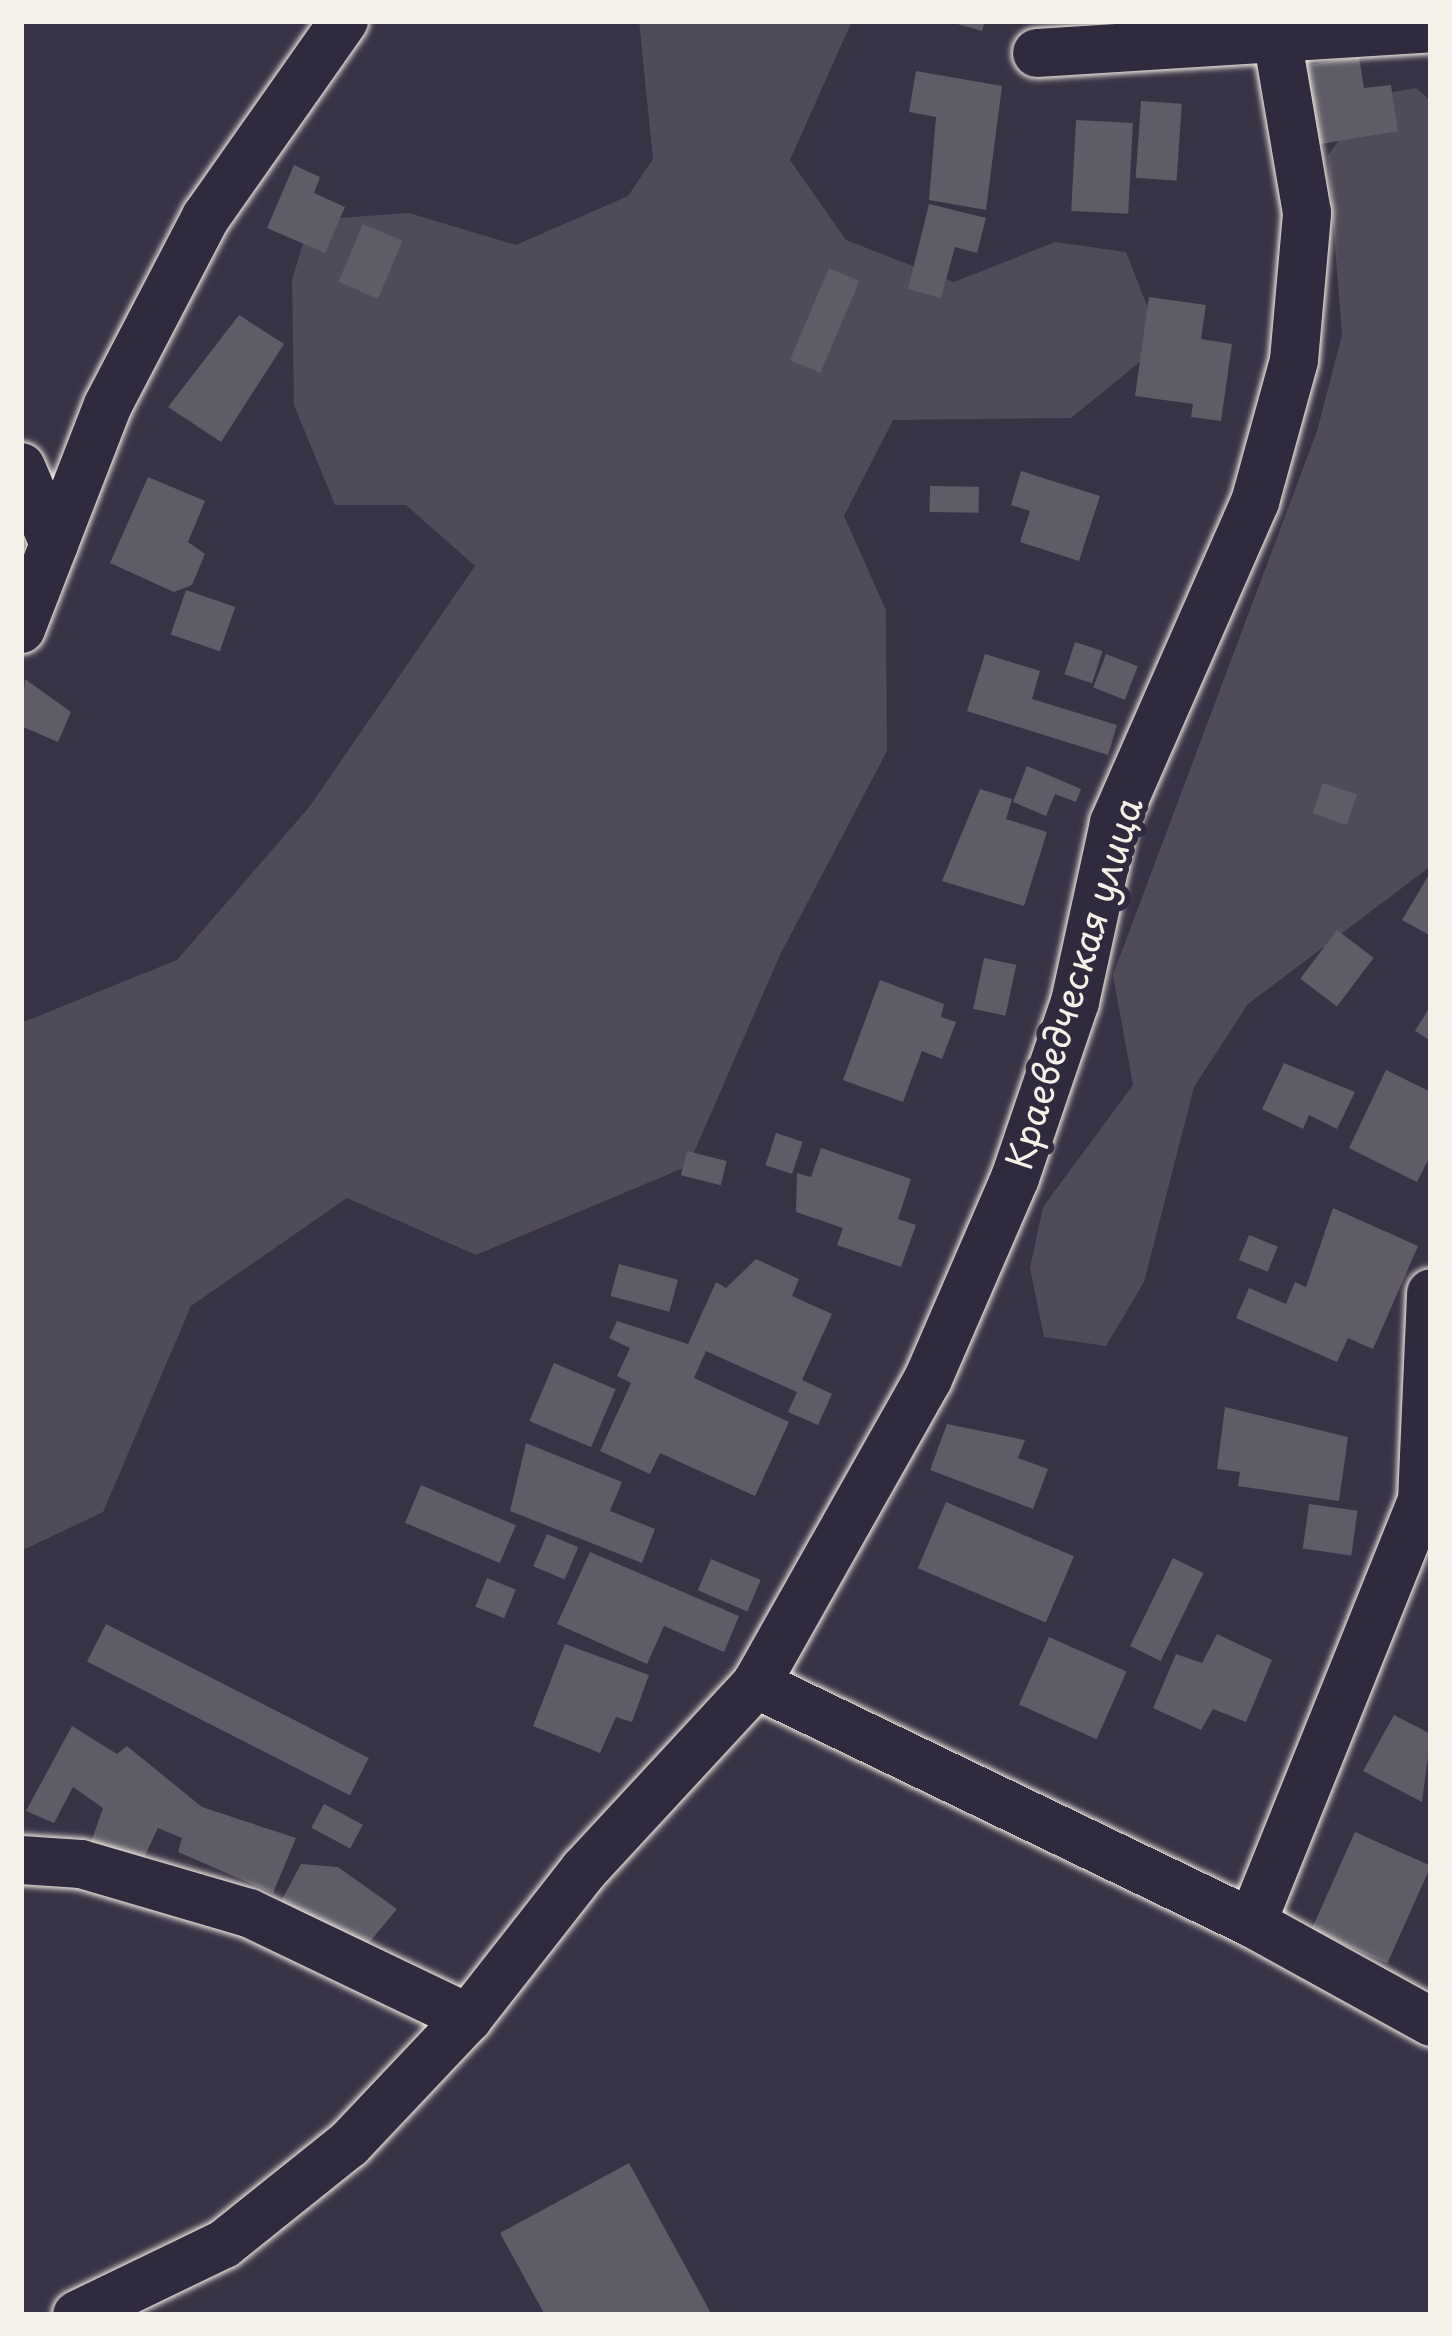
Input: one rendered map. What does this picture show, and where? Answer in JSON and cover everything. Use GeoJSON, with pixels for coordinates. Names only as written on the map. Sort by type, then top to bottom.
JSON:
{"type":"FeatureCollection","features":[{"type":"Feature","properties":{"kind":"street"},"geometry":{"type":"LineString","coordinates":[[21,629],[107,405],[206,217],[344,21]]}},
{"type":"Feature","properties":{"kind":"street"},"geometry":{"type":"LineString","coordinates":[[1037,53],[1431,28]]}},
{"type":"Feature","properties":{"kind":"street","name":"Краеведческая улица"},"geometry":{"type":"LineString","coordinates":[[76,2315],[224,2244],[349,2144],[468,2018],[584,1870],[756,1684],[928,1379],[1015,1178],[1075,1002],[1114,824],[1255,502],[1294,360],[1307,213],[1277,38]]}},
{"type":"Feature","properties":{"kind":"street"},"geometry":{"type":"LineString","coordinates":[[21,467],[54,544]]}},
{"type":"Feature","properties":{"kind":"street"},"geometry":{"type":"LineString","coordinates":[[1252,1922],[1421,1501],[1431,1293]]}},
{"type":"Feature","properties":{"kind":"street"},"geometry":{"type":"LineString","coordinates":[[756,1684],[1252,1922],[1431,2021]]}},
{"type":"Feature","properties":{"kind":"street"},"geometry":{"type":"LineString","coordinates":[[21,1860],[81,1864],[249,1913],[468,2018]]}},
{"type":"Feature","properties":{"kind":"shaded area"},"geometry":{"type":"Polygon","coordinates":[[[639,21],[852,21],[790,160],[846,240],[954,282],[1055,242],[1126,252],[1162,344],[1071,418],[893,420],[844,516],[886,610],[887,751],[780,955],[688,1166],[476,1255],[347,1198],[191,1306],[103,1512],[21,1551],[21,1023],[177,960],[310,806],[475,566],[406,505],[335,505],[294,405],[292,280],[310,220],[409,213],[516,245],[628,196],[653,159],[639,21]]]}},
{"type":"Feature","properties":{"kind":"shaded area"},"geometry":{"type":"Polygon","coordinates":[[[1416,88],[1431,101],[1431,866],[1248,1004],[1194,1087],[1144,1282],[1106,1346],[1044,1337],[1030,1268],[1043,1207],[1133,1085],[1113,975],[1317,431],[1342,335],[1328,155],[1371,96],[1416,88]]]}},
{"type":"Feature","properties":{"kind":"building"},"geometry":{"type":"Polygon","coordinates":[[[947,21],[985,21],[982,31],[947,21]]]}},
{"type":"Feature","properties":{"kind":"building"},"geometry":{"type":"Polygon","coordinates":[[[1359,57],[1364,88],[1391,85],[1398,131],[1303,147],[1290,68],[1359,57]]]}},
{"type":"Feature","properties":{"kind":"building"},"geometry":{"type":"Polygon","coordinates":[[[916,71],[1002,86],[986,210],[929,200],[936,117],[909,112],[916,71]]]}},
{"type":"Feature","properties":{"kind":"building"},"geometry":{"type":"Polygon","coordinates":[[[1141,101],[1182,104],[1177,181],[1136,178],[1141,101]]]}},
{"type":"Feature","properties":{"kind":"building"},"geometry":{"type":"Polygon","coordinates":[[[1076,120],[1133,123],[1128,214],[1071,211],[1076,120]]]}},
{"type":"Feature","properties":{"kind":"building"},"geometry":{"type":"Polygon","coordinates":[[[294,165],[320,177],[314,193],[345,207],[325,253],[267,228],[294,165]]]}},
{"type":"Feature","properties":{"kind":"building"},"geometry":{"type":"Polygon","coordinates":[[[929,204],[986,218],[977,253],[955,247],[941,298],[908,289],[929,204]]]}},
{"type":"Feature","properties":{"kind":"building"},"geometry":{"type":"Polygon","coordinates":[[[363,224],[403,241],[378,299],[338,282],[363,224]]]}},
{"type":"Feature","properties":{"kind":"building"},"geometry":{"type":"Polygon","coordinates":[[[829,268],[859,281],[820,373],[790,360],[829,268]]]}},
{"type":"Feature","properties":{"kind":"building"},"geometry":{"type":"Polygon","coordinates":[[[1149,297],[1206,305],[1201,339],[1232,344],[1221,421],[1191,417],[1193,404],[1135,396],[1149,297]]]}},
{"type":"Feature","properties":{"kind":"building"},"geometry":{"type":"Polygon","coordinates":[[[239,315],[284,344],[221,442],[168,407],[239,315]]]}},
{"type":"Feature","properties":{"kind":"building"},"geometry":{"type":"Polygon","coordinates":[[[1021,471],[1100,496],[1079,561],[1020,542],[1030,511],[1011,505],[1021,471]]]}},
{"type":"Feature","properties":{"kind":"building"},"geometry":{"type":"Polygon","coordinates":[[[148,477],[205,501],[188,542],[205,554],[192,585],[174,592],[110,563],[148,477]]]}},
{"type":"Feature","properties":{"kind":"building"},"geometry":{"type":"Polygon","coordinates":[[[930,486],[979,487],[979,513],[930,512],[930,486]]]}},
{"type":"Feature","properties":{"kind":"building"},"geometry":{"type":"Polygon","coordinates":[[[186,590],[235,607],[220,651],[171,634],[186,590]]]}},
{"type":"Feature","properties":{"kind":"building"},"geometry":{"type":"Polygon","coordinates":[[[1075,642],[1103,651],[1092,683],[1064,674],[1075,642]]]}},
{"type":"Feature","properties":{"kind":"building"},"geometry":{"type":"Polygon","coordinates":[[[985,654],[1040,671],[1032,699],[1117,725],[1108,755],[967,711],[985,654]]]}},
{"type":"Feature","properties":{"kind":"building"},"geometry":{"type":"Polygon","coordinates":[[[1106,654],[1138,666],[1125,700],[1093,688],[1106,654]]]}},
{"type":"Feature","properties":{"kind":"building"},"geometry":{"type":"Polygon","coordinates":[[[25,679],[71,712],[58,742],[21,726],[25,679]]]}},
{"type":"Feature","properties":{"kind":"building"},"geometry":{"type":"Polygon","coordinates":[[[1027,766],[1081,789],[1076,802],[1055,794],[1046,816],[1013,802],[1027,766]]]}},
{"type":"Feature","properties":{"kind":"building"},"geometry":{"type":"Polygon","coordinates":[[[1323,783],[1357,795],[1347,825],[1313,813],[1323,783]]]}},
{"type":"Feature","properties":{"kind":"building"},"geometry":{"type":"Polygon","coordinates":[[[980,789],[1012,799],[1006,819],[1047,832],[1024,906],[942,881],[980,789]]]}},
{"type":"Feature","properties":{"kind":"building"},"geometry":{"type":"Polygon","coordinates":[[[1431,871],[1431,936],[1402,920],[1431,871]]]}},
{"type":"Feature","properties":{"kind":"building"},"geometry":{"type":"Polygon","coordinates":[[[1337,930],[1374,958],[1337,1006],[1300,979],[1337,930]]]}},
{"type":"Feature","properties":{"kind":"building"},"geometry":{"type":"Polygon","coordinates":[[[984,958],[1016,965],[1005,1016],[973,1009],[984,958]]]}},
{"type":"Feature","properties":{"kind":"building"},"geometry":{"type":"Polygon","coordinates":[[[880,980],[944,1004],[941,1017],[956,1022],[942,1059],[922,1051],[903,1102],[843,1080],[880,980]]]}},
{"type":"Feature","properties":{"kind":"building"},"geometry":{"type":"Polygon","coordinates":[[[1431,1005],[1431,1041],[1415,1031],[1431,1005]]]}},
{"type":"Feature","properties":{"kind":"building"},"geometry":{"type":"Polygon","coordinates":[[[1284,1063],[1355,1092],[1337,1129],[1309,1115],[1303,1129],[1262,1109],[1284,1063]]]}},
{"type":"Feature","properties":{"kind":"building"},"geometry":{"type":"Polygon","coordinates":[[[1386,1070],[1431,1092],[1431,1154],[1417,1182],[1349,1148],[1386,1070]]]}},
{"type":"Feature","properties":{"kind":"building"},"geometry":{"type":"Polygon","coordinates":[[[776,1133],[803,1142],[792,1174],[765,1165],[776,1133]]]}},
{"type":"Feature","properties":{"kind":"building"},"geometry":{"type":"Polygon","coordinates":[[[821,1148],[911,1179],[898,1219],[916,1225],[901,1267],[837,1245],[843,1228],[796,1212],[797,1173],[811,1177],[821,1148]]]}},
{"type":"Feature","properties":{"kind":"building"},"geometry":{"type":"Polygon","coordinates":[[[687,1151],[727,1161],[721,1185],[681,1175],[687,1151]]]}},
{"type":"Feature","properties":{"kind":"building"},"geometry":{"type":"Polygon","coordinates":[[[1333,1208],[1418,1246],[1373,1349],[1348,1338],[1337,1362],[1236,1318],[1249,1288],[1286,1304],[1295,1282],[1306,1287],[1333,1208]]]}},
{"type":"Feature","properties":{"kind":"building"},"geometry":{"type":"Polygon","coordinates":[[[1249,1235],[1278,1247],[1268,1272],[1239,1260],[1249,1235]]]}},
{"type":"Feature","properties":{"kind":"building"},"geometry":{"type":"Polygon","coordinates":[[[756,1259],[799,1279],[792,1296],[832,1314],[802,1380],[832,1394],[818,1425],[788,1412],[797,1392],[706,1351],[694,1378],[789,1422],[755,1496],[660,1453],[650,1474],[600,1451],[631,1383],[617,1376],[630,1348],[609,1338],[617,1321],[688,1344],[716,1282],[726,1288],[756,1259]]]}},
{"type":"Feature","properties":{"kind":"building"},"geometry":{"type":"Polygon","coordinates":[[[619,1264],[678,1280],[669,1312],[610,1296],[619,1264]]]}},
{"type":"Feature","properties":{"kind":"building"},"geometry":{"type":"Polygon","coordinates":[[[554,1363],[616,1389],[591,1447],[529,1421],[554,1363]]]}},
{"type":"Feature","properties":{"kind":"building"},"geometry":{"type":"Polygon","coordinates":[[[1225,1407],[1348,1437],[1339,1501],[1238,1486],[1240,1472],[1217,1469],[1225,1407]]]}},
{"type":"Feature","properties":{"kind":"building"},"geometry":{"type":"Polygon","coordinates":[[[947,1424],[1025,1440],[1018,1458],[1048,1469],[1033,1509],[930,1470],[947,1424]]]}},
{"type":"Feature","properties":{"kind":"building"},"geometry":{"type":"Polygon","coordinates":[[[526,1443],[622,1482],[610,1511],[655,1529],[642,1563],[510,1511],[526,1443]]]}},
{"type":"Feature","properties":{"kind":"building"},"geometry":{"type":"Polygon","coordinates":[[[421,1485],[516,1525],[500,1563],[405,1523],[421,1485]]]}},
{"type":"Feature","properties":{"kind":"building"},"geometry":{"type":"Polygon","coordinates":[[[946,1502],[1074,1556],[1046,1623],[918,1568],[946,1502]]]}},
{"type":"Feature","properties":{"kind":"building"},"geometry":{"type":"Polygon","coordinates":[[[1309,1504],[1358,1511],[1351,1555],[1303,1549],[1309,1504]]]}},
{"type":"Feature","properties":{"kind":"building"},"geometry":{"type":"Polygon","coordinates":[[[547,1534],[578,1547],[565,1580],[533,1566],[547,1534]]]}},
{"type":"Feature","properties":{"kind":"building"},"geometry":{"type":"Polygon","coordinates":[[[590,1552],[739,1616],[724,1652],[664,1626],[647,1664],[557,1624],[590,1552]]]}},
{"type":"Feature","properties":{"kind":"building"},"geometry":{"type":"Polygon","coordinates":[[[1173,1558],[1204,1573],[1161,1661],[1130,1646],[1173,1558]]]}},
{"type":"Feature","properties":{"kind":"building"},"geometry":{"type":"Polygon","coordinates":[[[711,1559],[761,1580],[747,1611],[698,1590],[711,1559]]]}},
{"type":"Feature","properties":{"kind":"building"},"geometry":{"type":"Polygon","coordinates":[[[487,1578],[516,1590],[504,1618],[475,1607],[487,1578]]]}},
{"type":"Feature","properties":{"kind":"building"},"geometry":{"type":"Polygon","coordinates":[[[106,1624],[369,1758],[350,1795],[87,1661],[106,1624]]]}},
{"type":"Feature","properties":{"kind":"building"},"geometry":{"type":"Polygon","coordinates":[[[1217,1634],[1272,1660],[1246,1722],[1213,1709],[1201,1730],[1153,1708],[1176,1654],[1202,1663],[1217,1634]]]}},
{"type":"Feature","properties":{"kind":"building"},"geometry":{"type":"Polygon","coordinates":[[[1049,1637],[1127,1672],[1097,1739],[1019,1705],[1049,1637]]]}},
{"type":"Feature","properties":{"kind":"building"},"geometry":{"type":"Polygon","coordinates":[[[565,1644],[649,1675],[632,1722],[616,1717],[600,1753],[533,1726],[565,1644]]]}},
{"type":"Feature","properties":{"kind":"building"},"geometry":{"type":"Polygon","coordinates":[[[1394,1715],[1431,1734],[1422,1802],[1363,1771],[1394,1715]]]}},
{"type":"Feature","properties":{"kind":"building"},"geometry":{"type":"Polygon","coordinates":[[[72,1726],[117,1754],[127,1746],[202,1807],[296,1838],[273,1893],[178,1852],[182,1838],[158,1828],[139,1868],[89,1848],[103,1808],[73,1787],[54,1823],[26,1811],[72,1726]]]}},
{"type":"Feature","properties":{"kind":"building"},"geometry":{"type":"Polygon","coordinates":[[[324,1804],[363,1825],[350,1848],[311,1828],[324,1804]]]}},
{"type":"Feature","properties":{"kind":"building"},"geometry":{"type":"Polygon","coordinates":[[[1355,1832],[1431,1866],[1387,1964],[1311,1930],[1355,1832]]]}},
{"type":"Feature","properties":{"kind":"building"},"geometry":{"type":"Polygon","coordinates":[[[301,1864],[338,1867],[397,1909],[368,1944],[303,1919],[278,1907],[301,1864]]]}},
{"type":"Feature","properties":{"kind":"building"},"geometry":{"type":"Polygon","coordinates":[[[629,2163],[712,2315],[545,2315],[500,2233],[629,2163]]]}}]}
